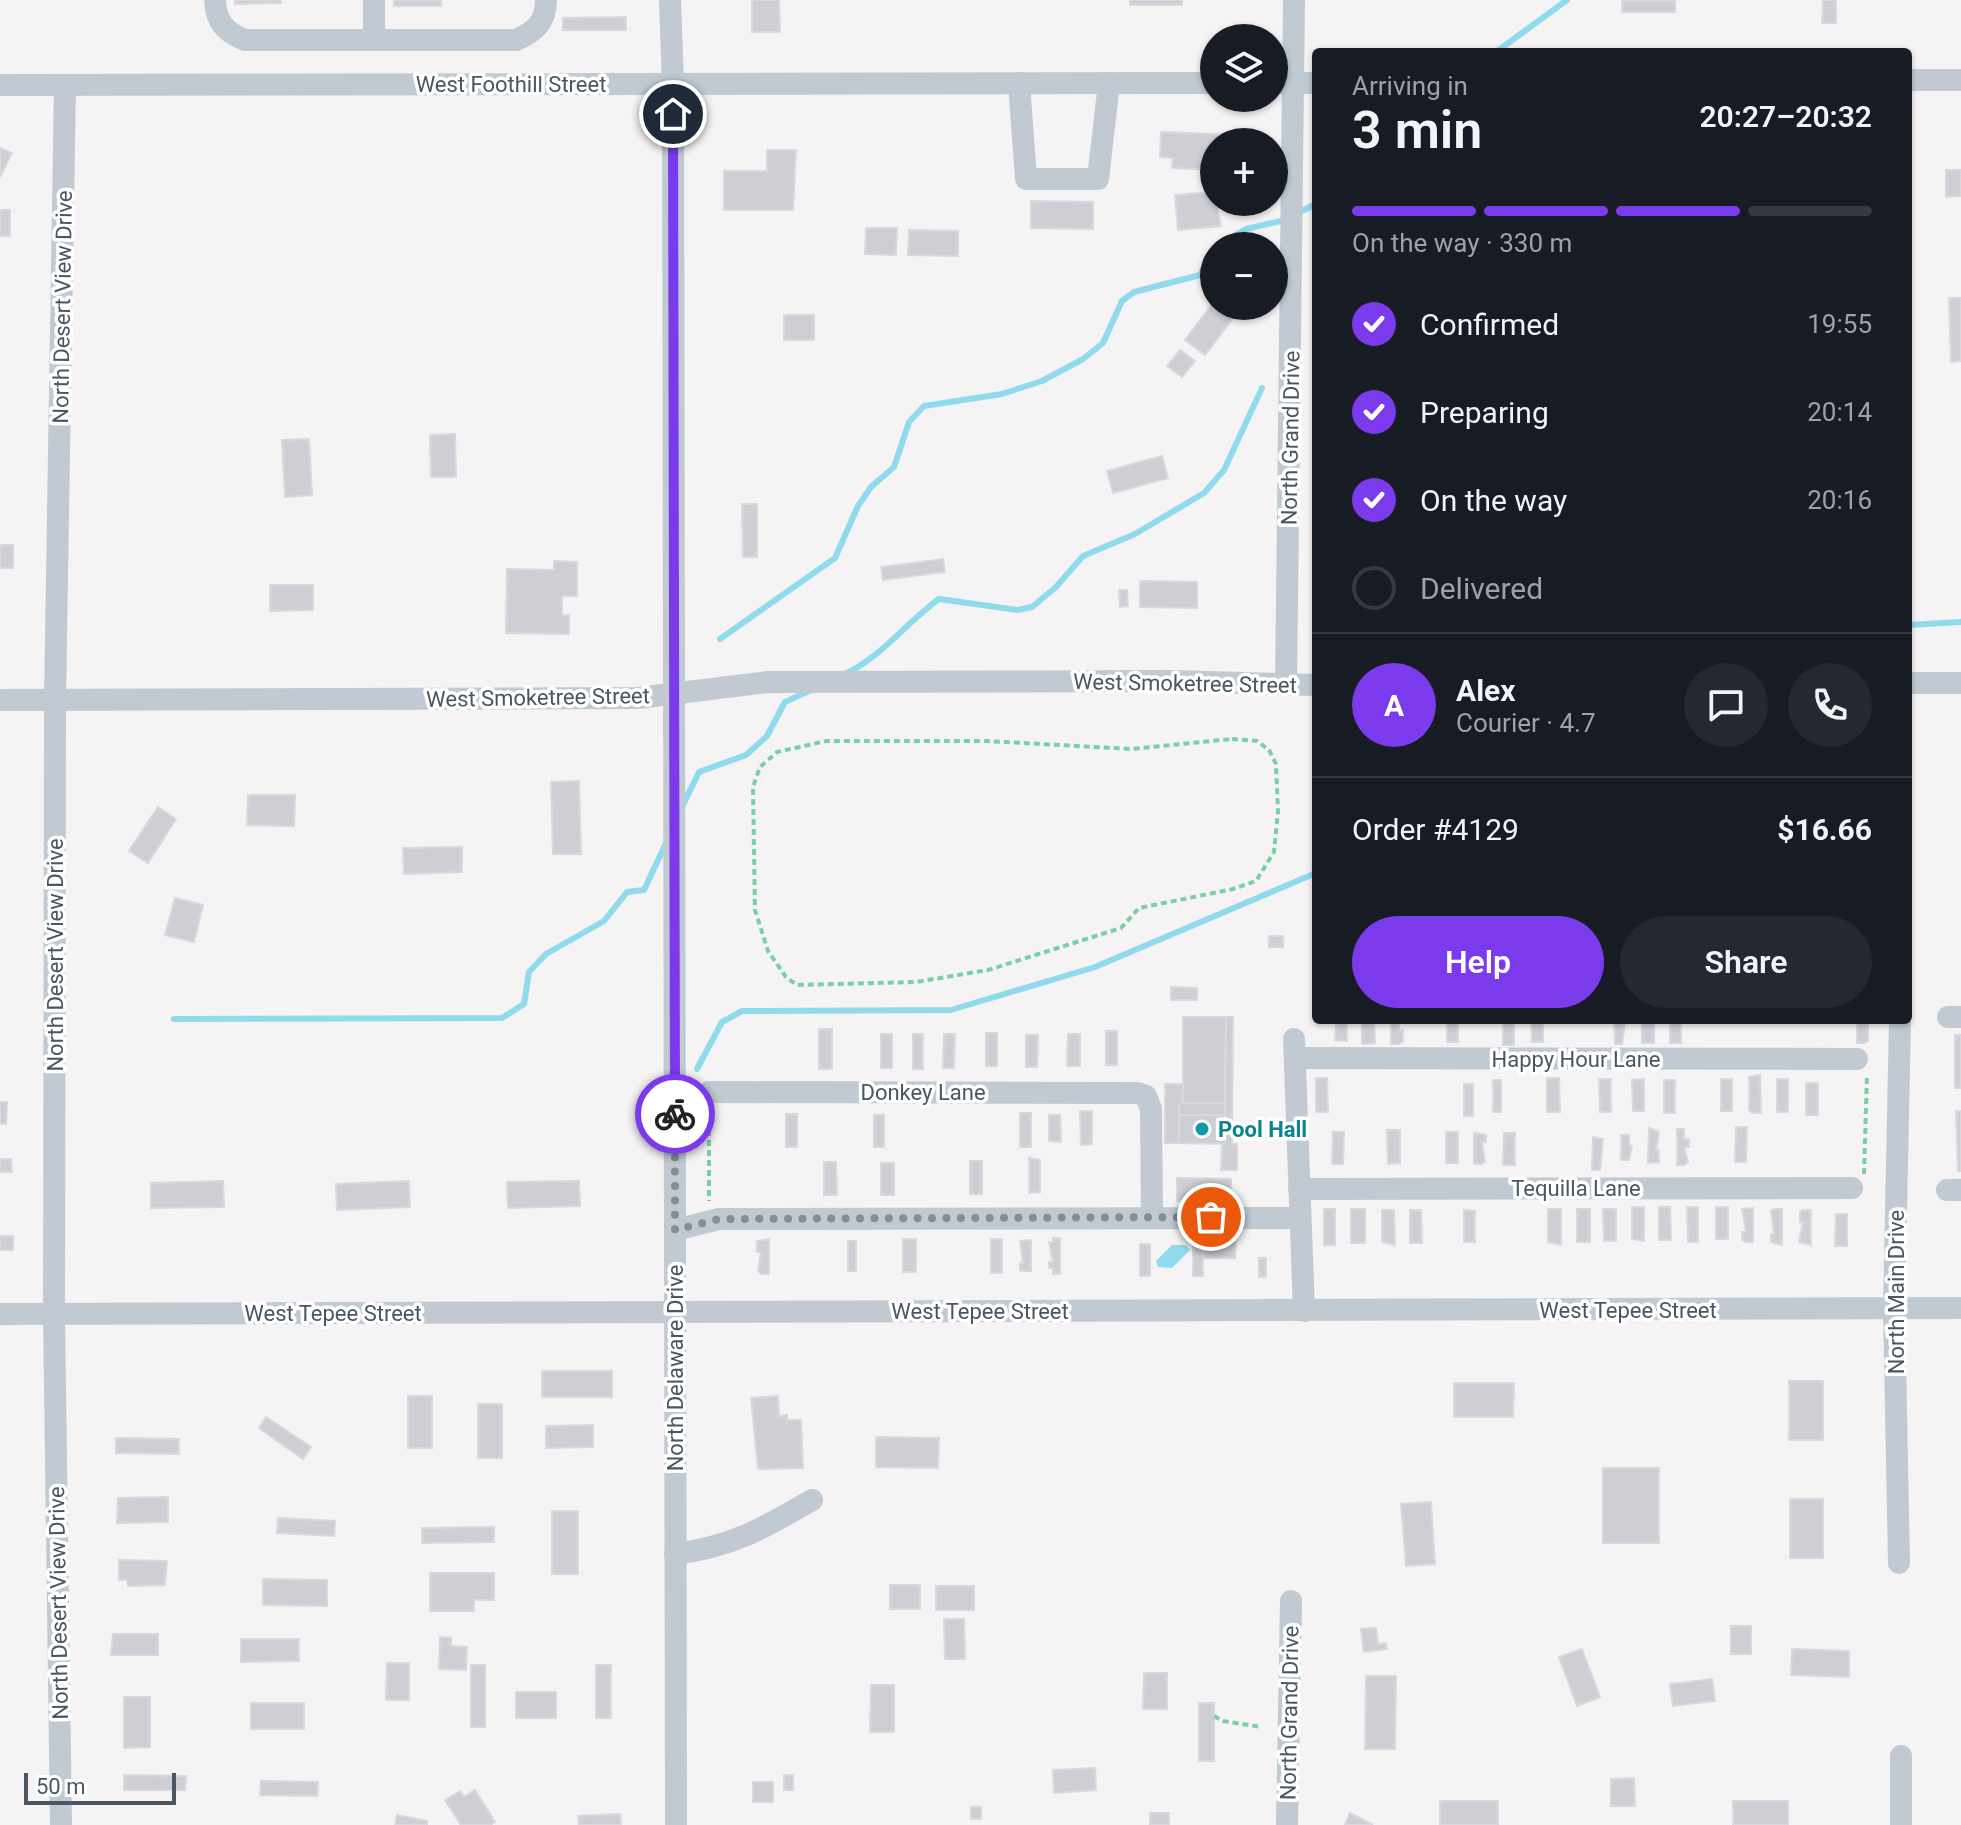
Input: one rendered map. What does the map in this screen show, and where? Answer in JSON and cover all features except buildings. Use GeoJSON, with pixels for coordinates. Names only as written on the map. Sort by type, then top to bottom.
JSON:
{"type":"FeatureCollection","features":[{"type":"Feature","properties":{"kind":"street"},"geometry":{"type":"LineString","coordinates":[[215,0],[218,20],[230,34],[245,40],[516,40],[531,34],[542,23],[546,0]]}},
{"type":"Feature","properties":{"kind":"street"},"geometry":{"type":"LineString","coordinates":[[374,0],[374,40]]}},
{"type":"Feature","properties":{"kind":"street","name":"North Delaware Drive"},"geometry":{"type":"LineString","coordinates":[[670,0],[675,692],[676,1825]]}},
{"type":"Feature","properties":{"kind":"street","name":"North Grand Drive"},"geometry":{"type":"LineString","coordinates":[[1286,684],[1294,0]]}},
{"type":"Feature","properties":{"kind":"street"},"geometry":{"type":"LineString","coordinates":[[1912,80],[1961,80]]}},
{"type":"Feature","properties":{"kind":"street"},"geometry":{"type":"LineString","coordinates":[[1019,83],[1026,179],[1098,179],[1109,83]]}},
{"type":"Feature","properties":{"kind":"street","name":"West Foothill Street"},"geometry":{"type":"LineString","coordinates":[[0,85],[1200,83]]}},
{"type":"Feature","properties":{"kind":"street","name":"North Desert View Drive"},"geometry":{"type":"LineString","coordinates":[[61,1825],[54,1314],[55,700],[65,85]]}},
{"type":"Feature","properties":{"kind":"street","name":"West Smoketree Street"},"geometry":{"type":"LineString","coordinates":[[0,700],[622,698],[768,682],[1172,681],[1312,685]]}},
{"type":"Feature","properties":{"kind":"street"},"geometry":{"type":"LineString","coordinates":[[1912,683],[1961,683]]}},
{"type":"Feature","properties":{"kind":"street","name":"North Main Drive"},"geometry":{"type":"LineString","coordinates":[[1899,1563],[1894,1308],[1900,1024]]}},
{"type":"Feature","properties":{"kind":"street","name":"Happy Hour Lane"},"geometry":{"type":"LineString","coordinates":[[1299,1189],[1294,1049],[1857,1059]]}},
{"type":"Feature","properties":{"kind":"street","name":"Donkey Lane"},"geometry":{"type":"LineString","coordinates":[[709,1092],[1137,1093],[1146,1096],[1151,1109],[1152,1217]]}},
{"type":"Feature","properties":{"kind":"street","name":"Tequilla Lane"},"geometry":{"type":"LineString","coordinates":[[1299,1189],[1852,1188]]}},
{"type":"Feature","properties":{"kind":"street"},"geometry":{"type":"LineString","coordinates":[[1299,1189],[1304,1311]]}},
{"type":"Feature","properties":{"kind":"street"},"geometry":{"type":"LineString","coordinates":[[675,1230],[709,1221],[1300,1218]]}},
{"type":"Feature","properties":{"kind":"street","name":"West Tepee Street"},"geometry":{"type":"LineString","coordinates":[[0,1314],[1961,1308]]}},
{"type":"Feature","properties":{"kind":"street"},"geometry":{"type":"LineString","coordinates":[[675,1554],[711,1550],[756,1534],[812,1500]]}},
{"type":"Feature","properties":{"kind":"street","name":"North Grand Drive"},"geometry":{"type":"LineString","coordinates":[[1287,1825],[1291,1601]]}},
{"type":"Feature","properties":{"kind":"street"},"geometry":{"type":"LineString","coordinates":[[1901,1756],[1901,1825]]}},
{"type":"Feature","properties":{"kind":"path"},"geometry":{"type":"LineString","coordinates":[[1232,739],[1257,741],[1269,750],[1276,764],[1278,811],[1274,852],[1256,881],[1233,889],[1139,908],[1121,928],[988,970],[916,982],[797,985],[786,977],[768,951],[754,900],[753,787],[760,767],[777,752],[826,741],[987,741],[1131,749],[1232,739]]}},
{"type":"Feature","properties":{"kind":"path"},"geometry":{"type":"LineString","coordinates":[[1852,1188],[1866,1171],[1867,1075],[1857,1059]]}},
{"type":"Feature","properties":{"kind":"path"},"geometry":{"type":"LineString","coordinates":[[709,1092],[709,1221]]}},
{"type":"Feature","properties":{"kind":"path"},"geometry":{"type":"LineString","coordinates":[[1214,1716],[1223,1721],[1261,1727]]}},
{"type":"Feature","properties":{"kind":"water"},"geometry":{"type":"Polygon","coordinates":[[[1172,1245],[1186,1245],[1190,1250],[1172,1268],[1158,1267],[1156,1261],[1172,1245]]]}},
{"type":"Feature","properties":{"kind":"waterway"},"geometry":{"type":"LineString","coordinates":[[1501,48],[1567,0]]}},
{"type":"Feature","properties":{"kind":"waterway"},"geometry":{"type":"LineString","coordinates":[[1298,213],[1312,206]]}},
{"type":"Feature","properties":{"kind":"waterway"},"geometry":{"type":"LineString","coordinates":[[1241,232],[1285,220]]}},
{"type":"Feature","properties":{"kind":"waterway"},"geometry":{"type":"LineString","coordinates":[[720,639],[835,558],[858,506],[871,487],[894,467],[909,422],[924,406],[1002,394],[1042,381],[1083,359],[1103,343],[1122,301],[1134,292],[1200,275]]}},
{"type":"Feature","properties":{"kind":"waterway"},"geometry":{"type":"LineString","coordinates":[[847,673],[872,658],[939,599],[1018,610],[1032,607],[1056,587],[1083,556],[1135,534],[1204,493],[1224,470],[1262,388]]}},
{"type":"Feature","properties":{"kind":"waterway"},"geometry":{"type":"LineString","coordinates":[[1912,625],[1961,622]]}},
{"type":"Feature","properties":{"kind":"waterway"},"geometry":{"type":"LineString","coordinates":[[682,807],[699,772],[746,755],[767,736],[785,702],[811,690]]}},
{"type":"Feature","properties":{"kind":"waterway"},"geometry":{"type":"LineString","coordinates":[[174,1019],[502,1018],[524,1004],[529,972],[546,954],[604,921],[627,892],[644,890],[666,843]]}},
{"type":"Feature","properties":{"kind":"waterway"},"geometry":{"type":"LineString","coordinates":[[697,1069],[722,1022],[742,1011],[951,1010],[1095,967],[1312,875]]}},
{"type":"Feature","properties":{"kind":"way so far"},"geometry":{"type":"LineString","coordinates":[[675,1114],[675,1230],[719,1219],[1211,1217]]}},
{"type":"Feature","properties":{"kind":"place","name":"Pool Hall"},"geometry":{"type":"Point","coordinates":[1202,1129]}},
{"type":"Feature","properties":{"kind":"route"},"geometry":{"type":"LineString","coordinates":[[673,114],[675,1114]]}}]}
